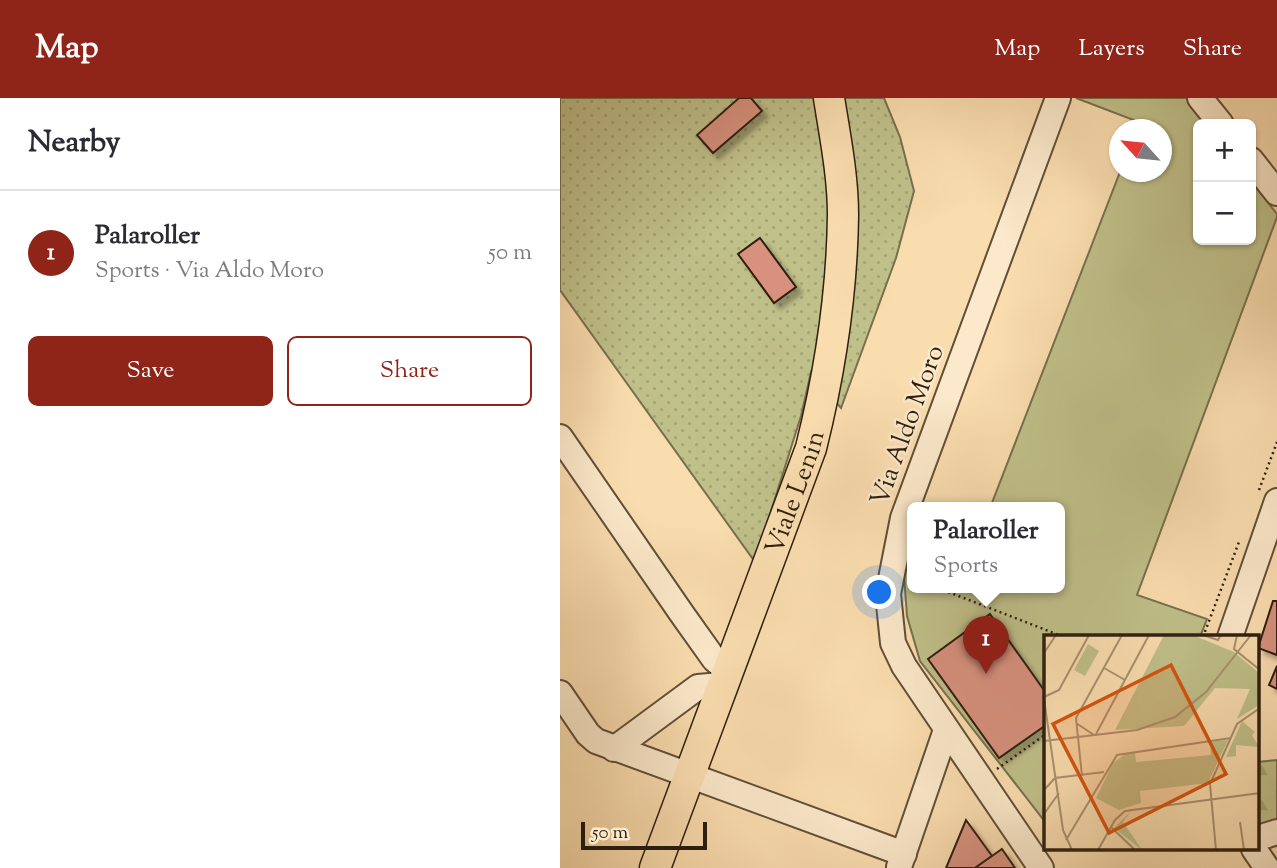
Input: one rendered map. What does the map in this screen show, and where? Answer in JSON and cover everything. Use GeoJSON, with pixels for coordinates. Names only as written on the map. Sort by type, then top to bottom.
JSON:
{"type":"FeatureCollection","features":[{"type":"Feature","properties":{"kind":"main road","name":"Viale Lenin"},"geometry":{"type":"LineString","coordinates":[[655,868],[811,448],[825,391],[838,302],[843,213],[829,98]]}},
{"type":"Feature","properties":{"kind":"street","name":"Via Aldo Moro"},"geometry":{"type":"LineString","coordinates":[[909,502],[1058,98]]}},
{"type":"Feature","properties":{"kind":"street"},"geometry":{"type":"LineString","coordinates":[[1200,98],[1217,119]]}},
{"type":"Feature","properties":{"kind":"street"},"geometry":{"type":"LineString","coordinates":[[1256,166],[1277,193]]}},
{"type":"Feature","properties":{"kind":"street"},"geometry":{"type":"LineString","coordinates":[[560,437],[714,659],[724,678],[698,687],[614,750]]}},
{"type":"Feature","properties":{"kind":"street"},"geometry":{"type":"LineString","coordinates":[[1231,635],[1277,501]]}},
{"type":"Feature","properties":{"kind":"street","name":"Via Aldo Moro"},"geometry":{"type":"LineString","coordinates":[[907,507],[891,569],[888,594],[893,643],[904,666],[946,730],[1041,868]]}},
{"type":"Feature","properties":{"kind":"street"},"geometry":{"type":"LineString","coordinates":[[560,693],[588,734],[614,750],[627,751],[690,775],[901,861],[946,730]]}},
{"type":"Feature","properties":{"kind":"street"},"geometry":{"type":"LineString","coordinates":[[1259,838],[1277,832]]}},
{"type":"Feature","properties":{"kind":"street"},"geometry":{"type":"LineString","coordinates":[[1255,850],[1268,868]]}},
{"type":"Feature","properties":{"kind":"path"},"geometry":{"type":"LineString","coordinates":[[951,593],[1059,635]]}},
{"type":"Feature","properties":{"kind":"path"},"geometry":{"type":"LineString","coordinates":[[980,780],[1044,735]]}},
{"type":"Feature","properties":{"kind":"green space"},"geometry":{"type":"Polygon","coordinates":[[[560,98],[884,98],[900,137],[914,191],[896,258],[841,408],[811,372],[801,416],[755,562],[560,290],[560,98]]]}},
{"type":"Feature","properties":{"kind":"green space"},"geometry":{"type":"Polygon","coordinates":[[[1076,98],[1186,98],[1202,119],[1193,119],[1193,245],[1256,245],[1256,187],[1277,214],[1137,595],[1207,619],[1201,635],[1044,635],[1044,820],[920,661],[907,616],[904,575],[907,564],[907,593],[1065,593],[1065,502],[992,502],[1116,182],[1172,182],[1172,119],[1131,119],[1076,98]]]}},
{"type":"Feature","properties":{"kind":"green space"},"geometry":{"type":"Polygon","coordinates":[[[1277,760],[1277,820],[1259,826],[1259,762],[1277,760]]]}},
{"type":"Feature","properties":{"kind":"building"},"geometry":{"type":"Polygon","coordinates":[[[739,98],[751,98],[762,111],[713,153],[697,135],[739,98]]]}},
{"type":"Feature","properties":{"kind":"building"},"geometry":{"type":"Polygon","coordinates":[[[760,238],[796,287],[774,303],[738,254],[760,238]]]}},
{"type":"Feature","properties":{"kind":"building"},"geometry":{"type":"Polygon","coordinates":[[[1273,601],[1277,601],[1277,655],[1259,648],[1273,601]]]}},
{"type":"Feature","properties":{"kind":"building"},"geometry":{"type":"Polygon","coordinates":[[[990,614],[1044,690],[1044,726],[999,758],[928,659],[990,614]]]}},
{"type":"Feature","properties":{"kind":"building"},"geometry":{"type":"Polygon","coordinates":[[[1277,666],[1277,689],[1269,685],[1277,666]]]}},
{"type":"Feature","properties":{"kind":"building"},"geometry":{"type":"Polygon","coordinates":[[[966,820],[992,856],[975,868],[946,868],[966,820]]]}},
{"type":"Feature","properties":{"kind":"building"},"geometry":{"type":"Polygon","coordinates":[[[1002,849],[1015,868],[975,868],[992,856],[1002,849]]]}},
{"type":"Feature","properties":{"kind":"place","name":"Palaroller"},"geometry":{"type":"Point","coordinates":[986,674]}}]}
